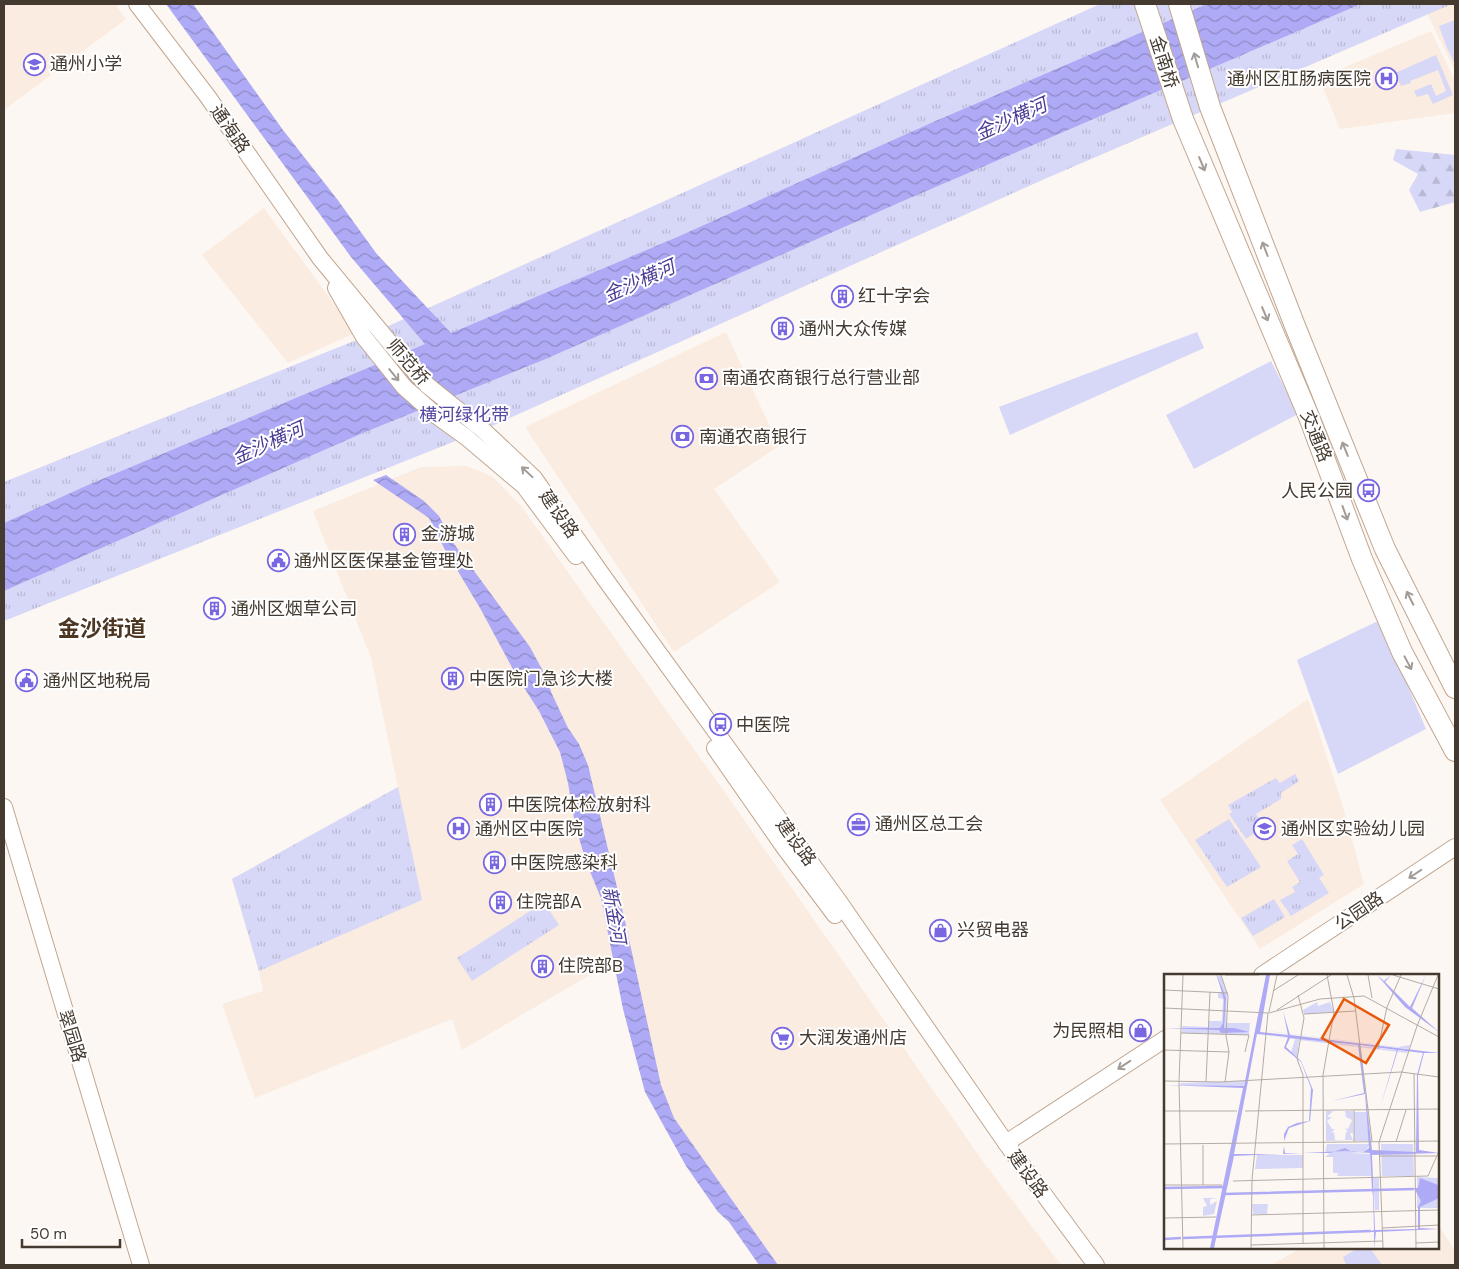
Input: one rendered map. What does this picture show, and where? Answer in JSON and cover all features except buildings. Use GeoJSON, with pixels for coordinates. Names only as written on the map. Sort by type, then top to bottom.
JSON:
{"type":"FeatureCollection","features":[{"type":"Feature","properties":{"kind":"main road","name":"金南桥"},"geometry":{"type":"LineString","coordinates":[[1145,4],[1183,119]]}},
{"type":"Feature","properties":{"kind":"main road","name":"金南桥"},"geometry":{"type":"LineString","coordinates":[[1179,4],[1210,107]]}},
{"type":"Feature","properties":{"kind":"main road","name":"交通路"},"geometry":{"type":"LineString","coordinates":[[1210,107],[1295,326],[1385,548],[1455,688]]}},
{"type":"Feature","properties":{"kind":"main road","name":"交通路"},"geometry":{"type":"LineString","coordinates":[[1183,119],[1309,417],[1362,559],[1402,652],[1455,751]]}},
{"type":"Feature","properties":{"kind":"street","name":"通海路"},"geometry":{"type":"LineString","coordinates":[[137,4],[208,97],[320,258],[380,330]]}},
{"type":"Feature","properties":{"kind":"street","name":"通海路"},"geometry":{"type":"LineString","coordinates":[[320,258],[364,337]]}},
{"type":"Feature","properties":{"kind":"street","name":"师范桥"},"geometry":{"type":"LineString","coordinates":[[380,330],[427,385],[483,430]]}},
{"type":"Feature","properties":{"kind":"street","name":"师范桥"},"geometry":{"type":"LineString","coordinates":[[364,337],[404,387],[437,416],[466,437]]}},
{"type":"Feature","properties":{"kind":"street","name":"建设路"},"geometry":{"type":"LineString","coordinates":[[483,430],[534,478],[605,579],[845,909],[1006,1143],[1096,1265]]}},
{"type":"Feature","properties":{"kind":"street","name":"建设路"},"geometry":{"type":"LineString","coordinates":[[466,437],[524,486],[674,690],[784,847],[831,909],[1000,1152],[1084,1265]]}},
{"type":"Feature","properties":{"kind":"street","name":"翠园路"},"geometry":{"type":"LineString","coordinates":[[4,807],[141,1265]]}},
{"type":"Feature","properties":{"kind":"street","name":"公园路"},"geometry":{"type":"LineString","coordinates":[[1264,974],[1455,847]]}},
{"type":"Feature","properties":{"kind":"street"},"geometry":{"type":"LineString","coordinates":[[1006,1143],[1164,1040]]}},
{"type":"Feature","properties":{"kind":"shaded area","name":"通州小学"},"geometry":{"type":"Polygon","coordinates":[[[4,4],[115,4],[126,19],[4,110],[4,4]]]}},
{"type":"Feature","properties":{"kind":"shaded area"},"geometry":{"type":"Polygon","coordinates":[[[1455,4],[1455,71],[1427,13],[1455,4]]]}},
{"type":"Feature","properties":{"kind":"shaded area","name":"通州区肛肠病医院"},"geometry":{"type":"Polygon","coordinates":[[[1431,31],[1455,81],[1455,113],[1340,129],[1319,78],[1431,31]]]}},
{"type":"Feature","properties":{"kind":"shaded area"},"geometry":{"type":"Polygon","coordinates":[[[264,208],[355,333],[288,363],[202,255],[264,208]]]}},
{"type":"Feature","properties":{"kind":"shaded area"},"geometry":{"type":"Polygon","coordinates":[[[726,332],[779,446],[714,489],[780,582],[674,652],[525,427],[726,332]]]}},
{"type":"Feature","properties":{"kind":"shaded area"},"geometry":{"type":"Polygon","coordinates":[[[467,466],[493,477],[521,506],[728,797],[982,1160],[1061,1265],[768,1265],[665,1118],[622,956],[462,1050],[452,1019],[255,1098],[222,1004],[263,991],[232,879],[398,787],[371,658],[313,511],[421,467],[467,466]]]}},
{"type":"Feature","properties":{"kind":"shaded area","name":"通州区实验幼儿园"},"geometry":{"type":"Polygon","coordinates":[[[1308,699],[1345,813],[1364,884],[1260,949],[1160,800],[1308,699]]]}},
{"type":"Feature","properties":{"kind":"shaded area"},"geometry":{"type":"Polygon","coordinates":[[[1439,1226],[1455,1251],[1455,1265],[1271,1265],[1299,1249],[1439,1249],[1439,1226]]]}},
{"type":"Feature","properties":{"kind":"green space"},"geometry":{"type":"Polygon","coordinates":[[[1100,4],[1207,4],[933,122],[677,237],[320,389],[90,484],[4,523],[4,482],[364,337],[1100,4]]]}},
{"type":"Feature","properties":{"kind":"green space","name":"横河绿化带"},"geometry":{"type":"Polygon","coordinates":[[[1361,4],[1452,4],[1047,178],[483,430],[4,621],[4,591],[363,433],[546,359],[901,202],[1361,4]]]}},
{"type":"Feature","properties":{"kind":"green space"},"geometry":{"type":"Polygon","coordinates":[[[1455,20],[1455,64],[1439,26],[1455,20]]]}},
{"type":"Feature","properties":{"kind":"green space"},"geometry":{"type":"Polygon","coordinates":[[[1436,55],[1453,95],[1433,104],[1428,94],[1417,97],[1414,91],[1431,84],[1436,96],[1446,91],[1438,70],[1401,86],[1395,73],[1436,55]]]}},
{"type":"Feature","properties":{"kind":"green space"},"geometry":{"type":"Polygon","coordinates":[[[1396,149],[1455,155],[1455,202],[1420,212],[1409,190],[1418,174],[1393,160],[1396,149]]]}},
{"type":"Feature","properties":{"kind":"green space"},"geometry":{"type":"Polygon","coordinates":[[[1197,332],[1204,348],[1010,435],[999,407],[1197,332]]]}},
{"type":"Feature","properties":{"kind":"green space"},"geometry":{"type":"Polygon","coordinates":[[[1271,361],[1298,414],[1194,469],[1166,415],[1271,361]]]}},
{"type":"Feature","properties":{"kind":"green space"},"geometry":{"type":"Polygon","coordinates":[[[1380,620],[1426,729],[1338,774],[1297,660],[1380,620]]]}},
{"type":"Feature","properties":{"kind":"green space"},"geometry":{"type":"Polygon","coordinates":[[[1295,774],[1299,781],[1281,793],[1281,799],[1256,814],[1264,827],[1246,839],[1229,814],[1232,812],[1228,805],[1276,778],[1280,783],[1295,774]]]}},
{"type":"Feature","properties":{"kind":"green space"},"geometry":{"type":"Polygon","coordinates":[[[398,787],[422,900],[259,971],[232,879],[398,787]]]}},
{"type":"Feature","properties":{"kind":"green space"},"geometry":{"type":"Polygon","coordinates":[[[1229,819],[1261,867],[1227,887],[1195,840],[1229,819]]]}},
{"type":"Feature","properties":{"kind":"green space"},"geometry":{"type":"Polygon","coordinates":[[[1302,839],[1324,875],[1319,878],[1329,893],[1291,916],[1280,900],[1295,892],[1292,887],[1300,882],[1287,861],[1298,854],[1292,845],[1302,839]]]}},
{"type":"Feature","properties":{"kind":"green space"},"geometry":{"type":"Polygon","coordinates":[[[1274,899],[1285,917],[1253,936],[1241,918],[1274,899]]]}},
{"type":"Feature","properties":{"kind":"green space"},"geometry":{"type":"Polygon","coordinates":[[[544,902],[559,925],[472,981],[457,958],[544,902]]]}},
{"type":"Feature","properties":{"kind":"green space"},"geometry":{"type":"Polygon","coordinates":[[[1356,1249],[1371,1249],[1382,1265],[1346,1265],[1343,1257],[1356,1249]]]}},
{"type":"Feature","properties":{"kind":"water","name":"金沙横河"},"geometry":{"type":"Polygon","coordinates":[[[166,4],[193,4],[283,130],[376,253],[451,333],[677,237],[933,122],[1207,4],[1361,4],[901,202],[546,359],[363,433],[4,591],[4,523],[90,484],[425,344],[351,257],[166,4]]]}},
{"type":"Feature","properties":{"kind":"water","name":"新金河"},"geometry":{"type":"Polygon","coordinates":[[[386,475],[424,501],[439,516],[452,541],[530,647],[544,673],[568,728],[579,744],[588,765],[661,1085],[674,1118],[778,1265],[759,1265],[729,1222],[718,1212],[686,1166],[645,1092],[623,1009],[601,898],[586,862],[575,824],[568,783],[560,752],[539,711],[516,675],[429,518],[373,480],[386,475]]]}},
{"type":"Feature","properties":{"kind":"place","name":"通州小学"},"geometry":{"type":"Point","coordinates":[34,64]}},
{"type":"Feature","properties":{"kind":"place","name":"通州区肛肠病医院"},"geometry":{"type":"Point","coordinates":[1387,79]}},
{"type":"Feature","properties":{"kind":"place","name":"红十字会"},"geometry":{"type":"Point","coordinates":[842,296]}},
{"type":"Feature","properties":{"kind":"place","name":"通州大众传媒"},"geometry":{"type":"Point","coordinates":[783,329]}},
{"type":"Feature","properties":{"kind":"place","name":"南通农商银行总行营业部"},"geometry":{"type":"Point","coordinates":[706,378]}},
{"type":"Feature","properties":{"kind":"place","name":"南通农商银行"},"geometry":{"type":"Point","coordinates":[683,437]}},
{"type":"Feature","properties":{"kind":"place","name":"人民公园"},"geometry":{"type":"Point","coordinates":[1369,491]}},
{"type":"Feature","properties":{"kind":"place","name":"金游城"},"geometry":{"type":"Point","coordinates":[405,534]}},
{"type":"Feature","properties":{"kind":"place","name":"通州区医保基金管理处"},"geometry":{"type":"Point","coordinates":[278,561]}},
{"type":"Feature","properties":{"kind":"place","name":"通州区烟草公司"},"geometry":{"type":"Point","coordinates":[215,609]}},
{"type":"Feature","properties":{"kind":"place","name":"中医院门急诊大楼"},"geometry":{"type":"Point","coordinates":[453,679]}},
{"type":"Feature","properties":{"kind":"place","name":"通州区地税局"},"geometry":{"type":"Point","coordinates":[27,681]}},
{"type":"Feature","properties":{"kind":"place","name":"中医院"},"geometry":{"type":"Point","coordinates":[720,725]}},
{"type":"Feature","properties":{"kind":"place","name":"中医院体检放射科"},"geometry":{"type":"Point","coordinates":[491,805]}},
{"type":"Feature","properties":{"kind":"place","name":"通州区总工会"},"geometry":{"type":"Point","coordinates":[859,824]}},
{"type":"Feature","properties":{"kind":"place","name":"通州区中医院"},"geometry":{"type":"Point","coordinates":[459,829]}},
{"type":"Feature","properties":{"kind":"place","name":"通州区实验幼儿园"},"geometry":{"type":"Point","coordinates":[1265,829]}},
{"type":"Feature","properties":{"kind":"place","name":"中医院感染科"},"geometry":{"type":"Point","coordinates":[494,863]}},
{"type":"Feature","properties":{"kind":"place","name":"住院部A"},"geometry":{"type":"Point","coordinates":[500,902]}},
{"type":"Feature","properties":{"kind":"place","name":"兴贸电器"},"geometry":{"type":"Point","coordinates":[941,930]}},
{"type":"Feature","properties":{"kind":"place","name":"住院部B"},"geometry":{"type":"Point","coordinates":[542,966]}},
{"type":"Feature","properties":{"kind":"place","name":"为民照相"},"geometry":{"type":"Point","coordinates":[1140,1031]}},
{"type":"Feature","properties":{"kind":"place","name":"大润发通州店"},"geometry":{"type":"Point","coordinates":[783,1038]}},
{"type":"Feature","properties":{"kind":"district","name":"金沙街道"},"geometry":{"type":"Point","coordinates":[102,628]}}]}
